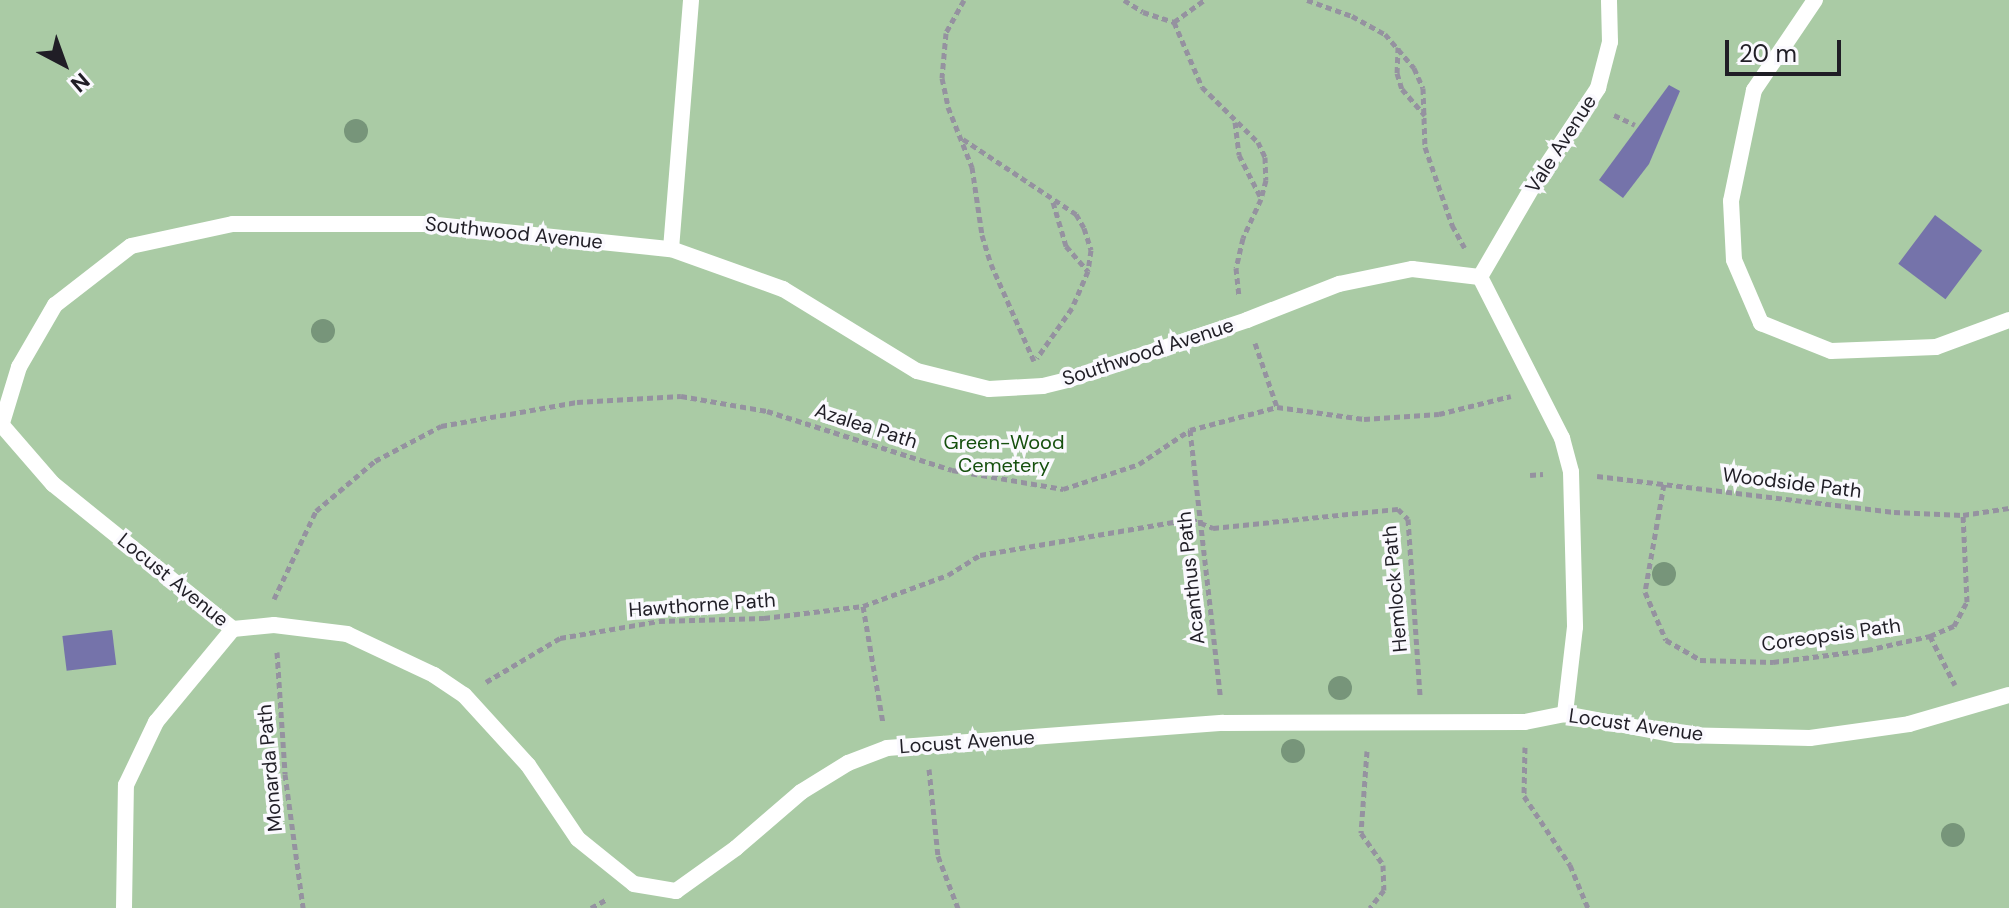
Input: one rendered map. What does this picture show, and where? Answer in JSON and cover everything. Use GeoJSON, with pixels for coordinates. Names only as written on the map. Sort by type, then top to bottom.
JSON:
{"type":"FeatureCollection","features":[{"type":"Feature","properties":{"kind":"lane"},"geometry":{"type":"LineString","coordinates":[[671,249],[691,0]]}},
{"type":"Feature","properties":{"kind":"lane","name":"Vale Avenue"},"geometry":{"type":"LineString","coordinates":[[1480,277],[1533,186],[1598,88],[1610,42],[1609,0]]}},
{"type":"Feature","properties":{"kind":"lane"},"geometry":{"type":"LineString","coordinates":[[1815,0],[1754,90],[1731,201],[1734,260],[1761,323],[1831,351],[1936,347],[2009,320]]}},
{"type":"Feature","properties":{"kind":"lane","name":"Southwood Avenue"},"geometry":{"type":"LineString","coordinates":[[1,423],[19,367],[55,305],[131,246],[233,224],[427,224],[671,249],[783,289],[917,371],[989,389],[1043,386],[1247,320],[1339,284],[1412,269],[1480,277]]}},
{"type":"Feature","properties":{"kind":"lane"},"geometry":{"type":"LineString","coordinates":[[1480,277],[1562,438],[1571,472],[1575,627],[1565,714]]}},
{"type":"Feature","properties":{"kind":"lane","name":"Locust Avenue"},"geometry":{"type":"LineString","coordinates":[[1,423],[53,484],[233,629],[274,625],[347,634],[434,675],[464,695],[528,765],[578,839],[634,884],[676,891],[736,848],[801,792],[848,763],[887,748],[1223,723],[1525,722],[1565,714],[1676,735],[1810,738],[1909,724],[1965,705],[2009,695]]}},
{"type":"Feature","properties":{"kind":"lane"},"geometry":{"type":"LineString","coordinates":[[124,908],[126,785],[156,722],[233,629]]}},
{"type":"Feature","properties":{"kind":"path"},"geometry":{"type":"LineString","coordinates":[[964,0],[946,33],[942,54],[945,93],[972,167],[982,235],[991,264],[1043,386]]}},
{"type":"Feature","properties":{"kind":"path"},"geometry":{"type":"LineString","coordinates":[[1124,0],[1143,12],[1174,22],[1202,87],[1258,142],[1265,157],[1266,180],[1243,238],[1236,268],[1238,293],[1277,407]]}},
{"type":"Feature","properties":{"kind":"path"},"geometry":{"type":"LineString","coordinates":[[1174,22],[1204,0]]}},
{"type":"Feature","properties":{"kind":"path"},"geometry":{"type":"LineString","coordinates":[[1307,0],[1352,16],[1385,34],[1414,68],[1423,88],[1425,147],[1452,225],[1480,277]]}},
{"type":"Feature","properties":{"kind":"path"},"geometry":{"type":"LineString","coordinates":[[1398,46],[1397,73],[1402,89],[1425,115]]}},
{"type":"Feature","properties":{"kind":"path"},"geometry":{"type":"LineString","coordinates":[[1234,121],[1239,155],[1261,199]]}},
{"type":"Feature","properties":{"kind":"path"},"geometry":{"type":"LineString","coordinates":[[961,138],[1076,214],[1084,228],[1091,250],[1088,271],[1072,308],[1034,362]]}},
{"type":"Feature","properties":{"kind":"path"},"geometry":{"type":"LineString","coordinates":[[1053,201],[1066,246],[1088,271]]}},
{"type":"Feature","properties":{"kind":"path","name":"Azalea Path"},"geometry":{"type":"LineString","coordinates":[[274,625],[274,596],[316,511],[375,461],[441,426],[577,402],[681,396],[767,411],[952,470],[1063,489],[1139,464],[1190,430],[1277,407],[1364,419],[1439,414],[1539,389]]}},
{"type":"Feature","properties":{"kind":"path","name":"Acanthus Path"},"geometry":{"type":"LineString","coordinates":[[1190,430],[1223,723]]}},
{"type":"Feature","properties":{"kind":"path","name":"Woodside Path"},"geometry":{"type":"LineString","coordinates":[[1571,472],[1894,512],[1963,515],[2009,508]]}},
{"type":"Feature","properties":{"kind":"path","name":"Coreopsis Path"},"geometry":{"type":"LineString","coordinates":[[1664,484],[1645,592],[1666,640],[1700,660],[1773,662],[1867,650],[1930,636],[1954,626],[1967,602],[1963,515]]}},
{"type":"Feature","properties":{"kind":"path","name":"Hemlock Path"},"geometry":{"type":"LineString","coordinates":[[1201,523],[1213,528],[1398,509],[1408,519],[1422,724]]}},
{"type":"Feature","properties":{"kind":"path","name":"Hawthorne Path"},"geometry":{"type":"LineString","coordinates":[[464,695],[560,638],[659,621],[764,618],[863,606],[948,575],[980,555],[1191,519],[1201,523]]}},
{"type":"Feature","properties":{"kind":"path"},"geometry":{"type":"LineString","coordinates":[[863,606],[887,748]]}},
{"type":"Feature","properties":{"kind":"path","name":"Monarda Path"},"geometry":{"type":"LineString","coordinates":[[274,625],[285,774],[303,908]]}},
{"type":"Feature","properties":{"kind":"path"},"geometry":{"type":"LineString","coordinates":[[1930,636],[1965,705]]}},
{"type":"Feature","properties":{"kind":"path"},"geometry":{"type":"LineString","coordinates":[[1369,722],[1361,833],[1383,865],[1384,890],[1370,908]]}},
{"type":"Feature","properties":{"kind":"path"},"geometry":{"type":"LineString","coordinates":[[1525,722],[1524,796],[1570,865],[1588,908]]}},
{"type":"Feature","properties":{"kind":"path"},"geometry":{"type":"LineString","coordinates":[[926,744],[938,856],[958,908]]}},
{"type":"Feature","properties":{"kind":"green space","name":"Green-Wood Cemetery"},"geometry":{"type":"Polygon","coordinates":[[[0,0],[2009,0],[2009,908],[0,908],[0,0]]]}},
{"type":"Feature","properties":{"kind":"building"},"geometry":{"type":"Polygon","coordinates":[[[1669,85],[1680,91],[1649,164],[1623,198],[1599,180],[1669,85]]]}},
{"type":"Feature","properties":{"kind":"building"},"geometry":{"type":"Polygon","coordinates":[[[1935,215],[1982,251],[1945,299],[1898,264],[1935,215]]]}},
{"type":"Feature","properties":{"kind":"building"},"geometry":{"type":"Polygon","coordinates":[[[112,630],[116,665],[67,671],[62,636],[112,630]]]}}]}
